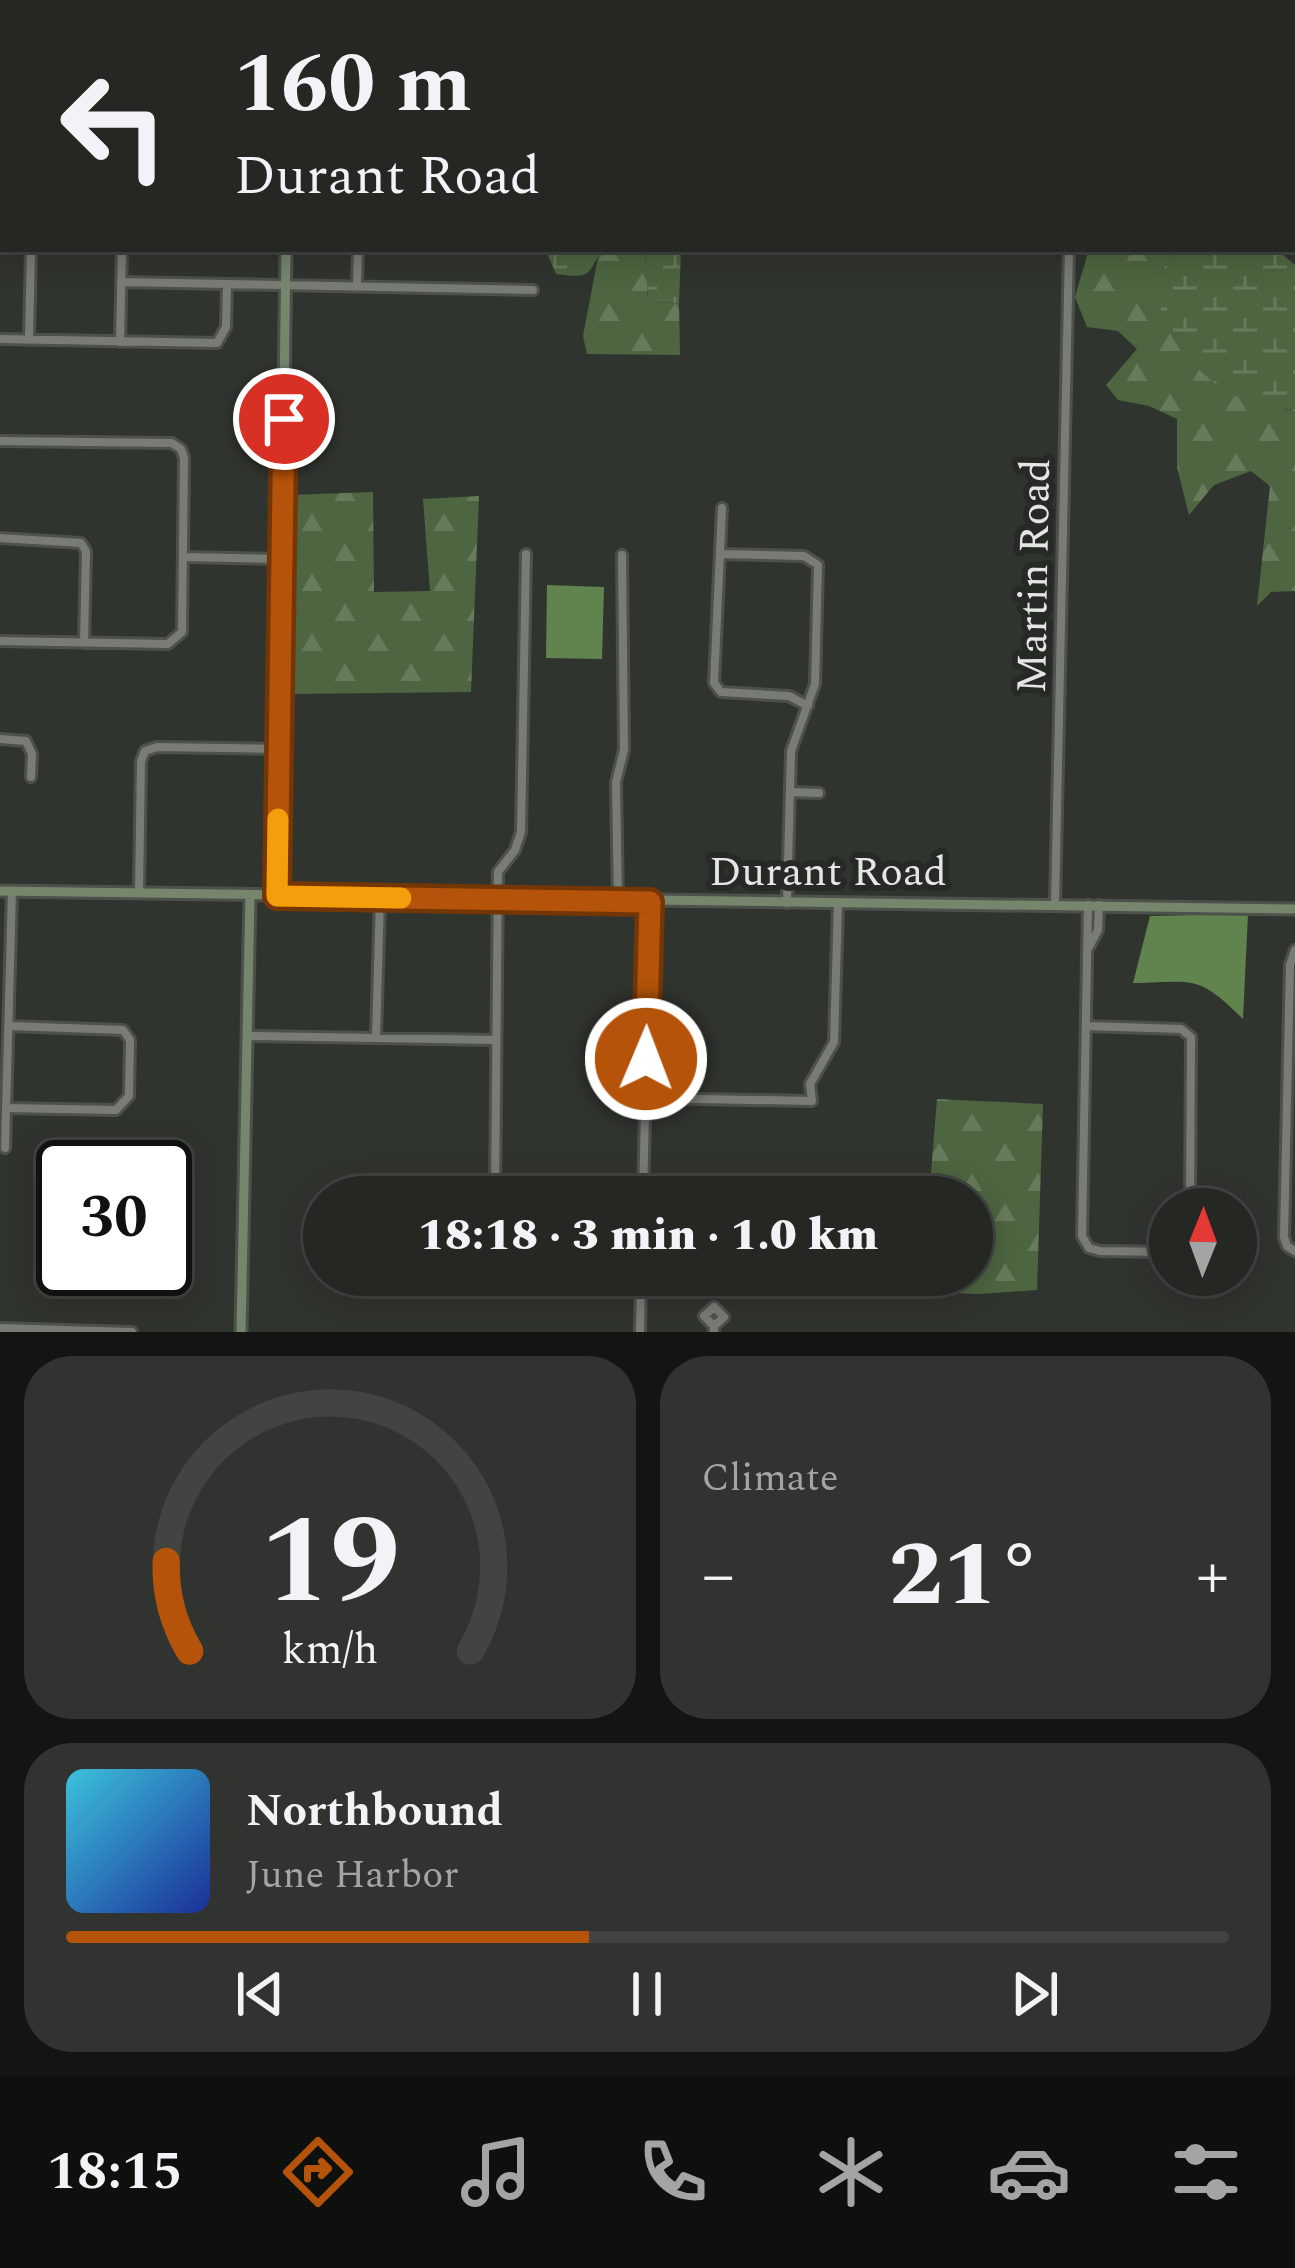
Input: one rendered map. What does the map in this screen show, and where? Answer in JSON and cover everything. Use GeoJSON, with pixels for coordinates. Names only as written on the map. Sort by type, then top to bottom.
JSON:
{"type":"FeatureCollection","features":[{"type":"Feature","properties":{"kind":"street"},"geometry":{"type":"LineString","coordinates":[[29,340],[31,252]]}},
{"type":"Feature","properties":{"kind":"street"},"geometry":{"type":"LineString","coordinates":[[120,342],[122,252]]}},
{"type":"Feature","properties":{"kind":"street"},"geometry":{"type":"LineString","coordinates":[[277,896],[286,252]]}},
{"type":"Feature","properties":{"kind":"street"},"geometry":{"type":"LineString","coordinates":[[357,286],[358,252]]}},
{"type":"Feature","properties":{"kind":"street","name":"Martin Road"},"geometry":{"type":"LineString","coordinates":[[1054,904],[1069,252]]}},
{"type":"Feature","properties":{"kind":"street"},"geometry":{"type":"LineString","coordinates":[[121,282],[533,290]]}},
{"type":"Feature","properties":{"kind":"street"},"geometry":{"type":"LineString","coordinates":[[0,339],[217,343],[226,327],[227,284]]}},
{"type":"Feature","properties":{"kind":"street"},"geometry":{"type":"LineString","coordinates":[[0,440],[172,443],[182,449],[183,557],[182,632],[168,644],[0,641]]}},
{"type":"Feature","properties":{"kind":"street"},"geometry":{"type":"LineString","coordinates":[[722,508],[714,683],[721,692],[789,696],[808,706]]}},
{"type":"Feature","properties":{"kind":"street"},"geometry":{"type":"LineString","coordinates":[[0,538],[81,543],[86,551],[84,643]]}},
{"type":"Feature","properties":{"kind":"street"},"geometry":{"type":"LineString","coordinates":[[495,1176],[498,872],[515,850],[520,832],[526,554]]}},
{"type":"Feature","properties":{"kind":"street"},"geometry":{"type":"LineString","coordinates":[[722,554],[804,556],[816,562],[816,673],[792,742],[787,903]]}},
{"type":"Feature","properties":{"kind":"street"},"geometry":{"type":"LineString","coordinates":[[618,901],[616,782],[624,750],[622,555]]}},
{"type":"Feature","properties":{"kind":"street"},"geometry":{"type":"LineString","coordinates":[[183,557],[282,559]]}},
{"type":"Feature","properties":{"kind":"street"},"geometry":{"type":"LineString","coordinates":[[0,739],[26,741],[31,747],[32,777]]}},
{"type":"Feature","properties":{"kind":"street"},"geometry":{"type":"LineString","coordinates":[[139,893],[141,761],[146,751],[158,747],[279,749]]}},
{"type":"Feature","properties":{"kind":"street"},"geometry":{"type":"LineString","coordinates":[[790,792],[819,793]]}},
{"type":"Feature","properties":{"kind":"street"},"geometry":{"type":"LineString","coordinates":[[5,1148],[6,891]]}},
{"type":"Feature","properties":{"kind":"street","name":"Durant Road"},"geometry":{"type":"LineString","coordinates":[[6,891],[1295,909]]}},
{"type":"Feature","properties":{"kind":"street"},"geometry":{"type":"LineString","coordinates":[[241,1332],[250,896]]}},
{"type":"Feature","properties":{"kind":"street"},"geometry":{"type":"LineString","coordinates":[[376,1037],[380,898]]}},
{"type":"Feature","properties":{"kind":"street"},"geometry":{"type":"LineString","coordinates":[[643,1176],[650,902]]}},
{"type":"Feature","properties":{"kind":"street"},"geometry":{"type":"LineString","coordinates":[[645,1098],[812,1101],[810,1084],[834,1042],[838,904]]}},
{"type":"Feature","properties":{"kind":"street"},"geometry":{"type":"LineString","coordinates":[[1094,905],[1097,935],[1088,948],[1084,1242],[1100,1252],[1149,1252]]}},
{"type":"Feature","properties":{"kind":"street"},"geometry":{"type":"LineString","coordinates":[[1295,950],[1290,965],[1284,1237],[1295,1251]]}},
{"type":"Feature","properties":{"kind":"street"},"geometry":{"type":"LineString","coordinates":[[6,1108],[116,1110],[123,1108],[129,1096],[130,1040],[123,1030],[9,1026]]}},
{"type":"Feature","properties":{"kind":"street"},"geometry":{"type":"LineString","coordinates":[[1086,1026],[1180,1029],[1191,1037],[1191,1188]]}},
{"type":"Feature","properties":{"kind":"street"},"geometry":{"type":"LineString","coordinates":[[247,1036],[495,1040]]}},
{"type":"Feature","properties":{"kind":"street"},"geometry":{"type":"LineString","coordinates":[[640,1332],[641,1296]]}},
{"type":"Feature","properties":{"kind":"street"},"geometry":{"type":"LineString","coordinates":[[0,1328],[132,1332]]}},
{"type":"Feature","properties":{"kind":"green space"},"geometry":{"type":"Polygon","coordinates":[[[546,252],[601,252],[587,273],[556,274],[546,252]]]}},
{"type":"Feature","properties":{"kind":"green space"},"geometry":{"type":"Polygon","coordinates":[[[599,252],[645,252],[648,302],[679,303],[680,355],[587,354],[583,336],[599,252]]]}},
{"type":"Feature","properties":{"kind":"green space"},"geometry":{"type":"Polygon","coordinates":[[[645,252],[681,252],[679,303],[648,302],[645,252]]]}},
{"type":"Feature","properties":{"kind":"green space"},"geometry":{"type":"Polygon","coordinates":[[[1088,252],[1177,252],[1159,274],[1286,410],[1295,409],[1295,591],[1271,592],[1257,606],[1270,486],[1251,471],[1214,485],[1189,515],[1177,467],[1177,419],[1149,406],[1118,400],[1106,385],[1137,349],[1118,331],[1087,327],[1075,297],[1088,252]]]}},
{"type":"Feature","properties":{"kind":"green space"},"geometry":{"type":"Polygon","coordinates":[[[1177,252],[1280,252],[1295,265],[1295,409],[1255,404],[1201,372],[1162,317],[1159,274],[1177,252]]]}},
{"type":"Feature","properties":{"kind":"green space"},"geometry":{"type":"Polygon","coordinates":[[[373,492],[374,592],[430,591],[423,499],[479,496],[471,692],[288,694],[289,495],[373,492]]]}},
{"type":"Feature","properties":{"kind":"green space"},"geometry":{"type":"Polygon","coordinates":[[[937,1099],[1043,1104],[1037,1290],[993,1293],[993,1176],[931,1176],[937,1099]]]}},
{"type":"Feature","properties":{"kind":"shaded area"},"geometry":{"type":"Polygon","coordinates":[[[547,585],[604,587],[602,659],[546,658],[547,585]]]}},
{"type":"Feature","properties":{"kind":"shaded area"},"geometry":{"type":"Polygon","coordinates":[[[1248,914],[1243,1019],[1194,983],[1133,983],[1150,916],[1248,914]]]}},
{"type":"Feature","properties":{"kind":"slow traffic"},"geometry":{"type":"LineString","coordinates":[[278,819],[277,896],[401,898]]}},
{"type":"Feature","properties":{"kind":"route"},"geometry":{"type":"LineString","coordinates":[[284,419],[277,896],[650,902],[646,1059]]}}]}
